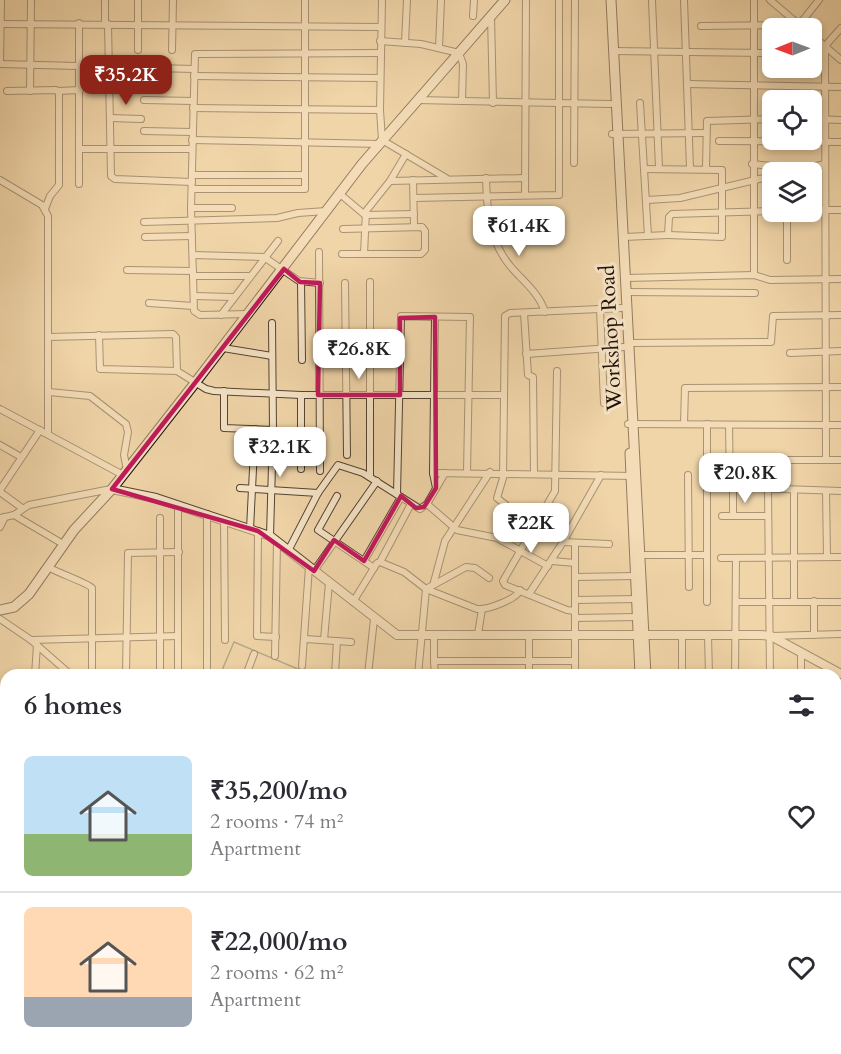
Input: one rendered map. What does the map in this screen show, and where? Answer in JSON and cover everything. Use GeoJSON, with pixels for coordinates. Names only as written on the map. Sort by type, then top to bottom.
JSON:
{"type":"FeatureCollection","features":[{"type":"Feature","properties":{"kind":"main road"},"geometry":{"type":"LineString","coordinates":[[0,610],[14,607],[24,600],[63,544],[112,489],[381,142],[505,0]]}},
{"type":"Feature","properties":{"kind":"main road","name":"Workshop Road"},"geometry":{"type":"LineString","coordinates":[[605,0],[610,104],[615,134],[624,237],[631,424],[641,555],[640,669]]}},
{"type":"Feature","properties":{"kind":"main road","name":"Workshop Road"},"geometry":{"type":"LineString","coordinates":[[611,0],[622,308],[627,345]]}},
{"type":"Feature","properties":{"kind":"main road","name":"Workshop Road"},"geometry":{"type":"LineString","coordinates":[[634,476],[637,617],[642,636],[645,669]]}},
{"type":"Feature","properties":{"kind":"street"},"geometry":{"type":"LineString","coordinates":[[1,0],[0,64],[111,66],[304,77],[380,78]]}},
{"type":"Feature","properties":{"kind":"street"},"geometry":{"type":"LineString","coordinates":[[30,91],[31,0]]}},
{"type":"Feature","properties":{"kind":"street"},"geometry":{"type":"LineString","coordinates":[[105,0],[111,66],[111,176],[115,179],[305,175]]}},
{"type":"Feature","properties":{"kind":"street"},"geometry":{"type":"LineString","coordinates":[[138,0],[138,50]]}},
{"type":"Feature","properties":{"kind":"street"},"geometry":{"type":"LineString","coordinates":[[172,50],[173,0]]}},
{"type":"Feature","properties":{"kind":"street"},"geometry":{"type":"LineString","coordinates":[[192,189],[303,189],[306,185],[305,0]]}},
{"type":"Feature","properties":{"kind":"street"},"geometry":{"type":"LineString","coordinates":[[381,142],[380,27],[382,0]]}},
{"type":"Feature","properties":{"kind":"street"},"geometry":{"type":"LineString","coordinates":[[405,43],[407,0]]}},
{"type":"Feature","properties":{"kind":"street"},"geometry":{"type":"LineString","coordinates":[[439,48],[441,0]]}},
{"type":"Feature","properties":{"kind":"street"},"geometry":{"type":"LineString","coordinates":[[473,16],[474,0]]}},
{"type":"Feature","properties":{"kind":"street"},"geometry":{"type":"LineString","coordinates":[[525,195],[526,0]]}},
{"type":"Feature","properties":{"kind":"street"},"geometry":{"type":"LineString","coordinates":[[414,198],[559,195],[559,0]]}},
{"type":"Feature","properties":{"kind":"street"},"geometry":{"type":"LineString","coordinates":[[574,163],[575,0]]}},
{"type":"Feature","properties":{"kind":"street"},"geometry":{"type":"LineString","coordinates":[[652,0],[659,168]]}},
{"type":"Feature","properties":{"kind":"street"},"geometry":{"type":"LineString","coordinates":[[684,0],[690,168]]}},
{"type":"Feature","properties":{"kind":"street"},"geometry":{"type":"LineString","coordinates":[[754,0],[752,85],[754,275]]}},
{"type":"Feature","properties":{"kind":"street"},"geometry":{"type":"LineString","coordinates":[[770,0],[791,18]]}},
{"type":"Feature","properties":{"kind":"street"},"geometry":{"type":"LineString","coordinates":[[807,18],[819,0]]}},
{"type":"Feature","properties":{"kind":"street"},"geometry":{"type":"LineString","coordinates":[[491,15],[493,102]]}},
{"type":"Feature","properties":{"kind":"street"},"geometry":{"type":"LineString","coordinates":[[79,23],[79,184]]}},
{"type":"Feature","properties":{"kind":"street"},"geometry":{"type":"LineString","coordinates":[[0,24],[380,27]]}},
{"type":"Feature","properties":{"kind":"street"},"geometry":{"type":"LineString","coordinates":[[701,26],[762,26]]}},
{"type":"Feature","properties":{"kind":"street"},"geometry":{"type":"LineString","coordinates":[[826,460],[825,46],[841,28]]}},
{"type":"Feature","properties":{"kind":"street"},"geometry":{"type":"LineString","coordinates":[[380,41],[439,48],[459,53],[463,64],[462,101]]}},
{"type":"Feature","properties":{"kind":"street"},"geometry":{"type":"LineString","coordinates":[[822,43],[841,60]]}},
{"type":"Feature","properties":{"kind":"street"},"geometry":{"type":"LineString","coordinates":[[614,51],[762,52]]}},
{"type":"Feature","properties":{"kind":"street"},"geometry":{"type":"LineString","coordinates":[[249,314],[196,315],[193,306],[191,208],[195,56],[198,52],[380,53]]}},
{"type":"Feature","properties":{"kind":"street"},"geometry":{"type":"LineString","coordinates":[[687,84],[841,87]]}},
{"type":"Feature","properties":{"kind":"street"},"geometry":{"type":"LineString","coordinates":[[111,88],[140,88]]}},
{"type":"Feature","properties":{"kind":"street"},"geometry":{"type":"LineString","coordinates":[[7,91],[80,90]]}},
{"type":"Feature","properties":{"kind":"street"},"geometry":{"type":"LineString","coordinates":[[48,434],[49,222],[45,209],[50,196],[59,185],[58,91]]}},
{"type":"Feature","properties":{"kind":"street"},"geometry":{"type":"LineString","coordinates":[[144,100],[193,105],[380,110]]}},
{"type":"Feature","properties":{"kind":"street"},"geometry":{"type":"LineString","coordinates":[[417,100],[610,104]]}},
{"type":"Feature","properties":{"kind":"street"},"geometry":{"type":"LineString","coordinates":[[640,103],[648,236]]}},
{"type":"Feature","properties":{"kind":"street"},"geometry":{"type":"LineString","coordinates":[[110,118],[141,119]]}},
{"type":"Feature","properties":{"kind":"street"},"geometry":{"type":"LineString","coordinates":[[706,168],[707,121],[762,119]]}},
{"type":"Feature","properties":{"kind":"street"},"geometry":{"type":"LineString","coordinates":[[824,119],[841,120]]}},
{"type":"Feature","properties":{"kind":"street"},"geometry":{"type":"LineString","coordinates":[[144,131],[192,132]]}},
{"type":"Feature","properties":{"kind":"street"},"geometry":{"type":"LineString","coordinates":[[615,134],[705,133]]}},
{"type":"Feature","properties":{"kind":"street"},"geometry":{"type":"LineString","coordinates":[[192,140],[381,142],[446,178]]}},
{"type":"Feature","properties":{"kind":"street"},"geometry":{"type":"LineString","coordinates":[[719,141],[841,142]]}},
{"type":"Feature","properties":{"kind":"street"},"geometry":{"type":"LineString","coordinates":[[80,148],[192,149]]}},
{"type":"Feature","properties":{"kind":"street"},"geometry":{"type":"LineString","coordinates":[[364,254],[367,207],[390,181],[406,154]]}},
{"type":"Feature","properties":{"kind":"street"},"geometry":{"type":"LineString","coordinates":[[752,164],[762,165]]}},
{"type":"Feature","properties":{"kind":"street"},"geometry":{"type":"LineString","coordinates":[[624,237],[722,237],[721,168],[644,169]]}},
{"type":"Feature","properties":{"kind":"street"},"geometry":{"type":"LineString","coordinates":[[486,178],[487,216],[499,249],[510,266],[539,297],[545,312]]}},
{"type":"Feature","properties":{"kind":"street"},"geometry":{"type":"LineString","coordinates":[[390,181],[525,178]]}},
{"type":"Feature","properties":{"kind":"street"},"geometry":{"type":"LineString","coordinates":[[647,200],[680,198],[762,178]]}},
{"type":"Feature","properties":{"kind":"street"},"geometry":{"type":"LineString","coordinates":[[0,180],[45,209]]}},
{"type":"Feature","properties":{"kind":"street"},"geometry":{"type":"LineString","coordinates":[[413,180],[414,227]]}},
{"type":"Feature","properties":{"kind":"street"},"geometry":{"type":"LineString","coordinates":[[340,194],[365,214],[414,214]]}},
{"type":"Feature","properties":{"kind":"street"},"geometry":{"type":"LineString","coordinates":[[191,208],[232,208]]}},
{"type":"Feature","properties":{"kind":"street"},"geometry":{"type":"LineString","coordinates":[[824,210],[841,210]]}},
{"type":"Feature","properties":{"kind":"street"},"geometry":{"type":"LineString","coordinates":[[144,222],[282,218],[298,213],[327,211]]}},
{"type":"Feature","properties":{"kind":"street"},"geometry":{"type":"LineString","coordinates":[[668,236],[670,215],[762,211]]}},
{"type":"Feature","properties":{"kind":"street"},"geometry":{"type":"LineString","coordinates":[[787,222],[787,260]]}},
{"type":"Feature","properties":{"kind":"street"},"geometry":{"type":"LineString","coordinates":[[342,254],[424,253],[424,228],[343,229]]}},
{"type":"Feature","properties":{"kind":"street"},"geometry":{"type":"LineString","coordinates":[[145,237],[192,236]]}},
{"type":"Feature","properties":{"kind":"street"},"geometry":{"type":"LineString","coordinates":[[221,315],[232,297],[278,241]]}},
{"type":"Feature","properties":{"kind":"street"},"geometry":{"type":"LineString","coordinates":[[319,252],[320,471]]}},
{"type":"Feature","properties":{"kind":"street"},"geometry":{"type":"LineString","coordinates":[[193,255],[264,257],[301,282],[320,283]]}},
{"type":"Feature","properties":{"kind":"street"},"geometry":{"type":"LineString","coordinates":[[127,270],[249,276]]}},
{"type":"Feature","properties":{"kind":"street"},"geometry":{"type":"LineString","coordinates":[[626,278],[754,275],[770,280],[841,279]]}},
{"type":"Feature","properties":{"kind":"street"},"geometry":{"type":"LineString","coordinates":[[301,282],[302,360]]}},
{"type":"Feature","properties":{"kind":"street"},"geometry":{"type":"LineString","coordinates":[[302,666],[312,569],[374,479],[370,282]]}},
{"type":"Feature","properties":{"kind":"street"},"geometry":{"type":"LineString","coordinates":[[345,283],[347,455]]}},
{"type":"Feature","properties":{"kind":"street"},"geometry":{"type":"LineString","coordinates":[[627,292],[755,292]]}},
{"type":"Feature","properties":{"kind":"street"},"geometry":{"type":"LineString","coordinates":[[194,296],[232,297]]}},
{"type":"Feature","properties":{"kind":"street"},"geometry":{"type":"LineString","coordinates":[[149,303],[193,306]]}},
{"type":"Feature","properties":{"kind":"street"},"geometry":{"type":"LineString","coordinates":[[534,527],[497,500],[503,473],[502,395],[505,316],[622,308]]}},
{"type":"Feature","properties":{"kind":"street"},"geometry":{"type":"LineString","coordinates":[[600,309],[604,403]]}},
{"type":"Feature","properties":{"kind":"street"},"geometry":{"type":"LineString","coordinates":[[524,313],[528,375],[533,377],[534,474]]}},
{"type":"Feature","properties":{"kind":"street"},"geometry":{"type":"LineString","coordinates":[[526,354],[627,345],[771,342],[774,337],[773,316],[841,315]]}},
{"type":"Feature","properties":{"kind":"street"},"geometry":{"type":"LineString","coordinates":[[364,561],[399,495],[400,318],[404,316],[470,317],[467,472]]}},
{"type":"Feature","properties":{"kind":"street"},"geometry":{"type":"LineString","coordinates":[[435,317],[433,395],[436,488]]}},
{"type":"Feature","properties":{"kind":"street"},"geometry":{"type":"LineString","coordinates":[[270,536],[273,490],[272,323]]}},
{"type":"Feature","properties":{"kind":"street"},"geometry":{"type":"LineString","coordinates":[[48,337],[174,334],[177,371]]}},
{"type":"Feature","properties":{"kind":"street"},"geometry":{"type":"LineString","coordinates":[[99,335],[100,369],[177,371],[206,389],[301,395],[502,395]]}},
{"type":"Feature","properties":{"kind":"street"},"geometry":{"type":"LineString","coordinates":[[223,348],[272,356]]}},
{"type":"Feature","properties":{"kind":"street"},"geometry":{"type":"LineString","coordinates":[[790,353],[841,351]]}},
{"type":"Feature","properties":{"kind":"street"},"geometry":{"type":"LineString","coordinates":[[557,371],[557,475],[550,501],[503,581],[505,585],[575,614],[637,617]]}},
{"type":"Feature","properties":{"kind":"street"},"geometry":{"type":"LineString","coordinates":[[684,424],[685,388],[841,387]]}},
{"type":"Feature","properties":{"kind":"street"},"geometry":{"type":"LineString","coordinates":[[224,391],[224,428],[273,430]]}},
{"type":"Feature","properties":{"kind":"street"},"geometry":{"type":"LineString","coordinates":[[0,409],[125,472],[124,455],[128,432],[126,424],[90,396],[49,392]]}},
{"type":"Feature","properties":{"kind":"street"},"geometry":{"type":"LineString","coordinates":[[301,395],[301,469]]}},
{"type":"Feature","properties":{"kind":"street"},"geometry":{"type":"LineString","coordinates":[[631,424],[841,425]]}},
{"type":"Feature","properties":{"kind":"street"},"geometry":{"type":"LineString","coordinates":[[707,424],[707,602]]}},
{"type":"Feature","properties":{"kind":"street"},"geometry":{"type":"LineString","coordinates":[[729,425],[729,486],[768,490],[841,491]]}},
{"type":"Feature","properties":{"kind":"street"},"geometry":{"type":"LineString","coordinates":[[255,429],[252,488],[257,636],[276,637]]}},
{"type":"Feature","properties":{"kind":"street"},"geometry":{"type":"LineString","coordinates":[[22,507],[0,491],[40,430]]}},
{"type":"Feature","properties":{"kind":"street"},"geometry":{"type":"LineString","coordinates":[[0,445],[21,457]]}},
{"type":"Feature","properties":{"kind":"street"},"geometry":{"type":"LineString","coordinates":[[708,460],[841,460]]}},
{"type":"Feature","properties":{"kind":"street"},"geometry":{"type":"LineString","coordinates":[[288,551],[318,493],[338,465],[374,479],[420,509],[427,504],[445,473]]}},
{"type":"Feature","properties":{"kind":"street"},"geometry":{"type":"LineString","coordinates":[[434,473],[490,472],[634,476]]}},
{"type":"Feature","properties":{"kind":"street"},"geometry":{"type":"LineString","coordinates":[[435,582],[443,546],[490,472]]}},
{"type":"Feature","properties":{"kind":"street"},"geometry":{"type":"LineString","coordinates":[[529,594],[563,542],[601,475]]}},
{"type":"Feature","properties":{"kind":"street"},"geometry":{"type":"LineString","coordinates":[[688,475],[688,587]]}},
{"type":"Feature","properties":{"kind":"street"},"geometry":{"type":"LineString","coordinates":[[240,488],[318,493]]}},
{"type":"Feature","properties":{"kind":"street"},"geometry":{"type":"LineString","coordinates":[[733,488],[733,516]]}},
{"type":"Feature","properties":{"kind":"street"},"geometry":{"type":"LineString","coordinates":[[0,527],[3,517],[14,515],[22,507],[112,489],[178,505],[270,536],[397,635],[771,636],[841,634]]}},
{"type":"Feature","properties":{"kind":"street"},"geometry":{"type":"LineString","coordinates":[[768,490],[770,669]]}},
{"type":"Feature","properties":{"kind":"street"},"geometry":{"type":"LineString","coordinates":[[794,490],[794,602]]}},
{"type":"Feature","properties":{"kind":"street"},"geometry":{"type":"LineString","coordinates":[[826,491],[827,557]]}},
{"type":"Feature","properties":{"kind":"street"},"geometry":{"type":"LineString","coordinates":[[337,496],[317,528],[374,568]]}},
{"type":"Feature","properties":{"kind":"street"},"geometry":{"type":"LineString","coordinates":[[353,602],[380,562],[411,504]]}},
{"type":"Feature","properties":{"kind":"street"},"geometry":{"type":"LineString","coordinates":[[427,504],[454,528],[497,538],[550,563],[575,563]]}},
{"type":"Feature","properties":{"kind":"street"},"geometry":{"type":"LineString","coordinates":[[178,505],[178,669]]}},
{"type":"Feature","properties":{"kind":"street"},"geometry":{"type":"LineString","coordinates":[[207,514],[207,669]]}},
{"type":"Feature","properties":{"kind":"street"},"geometry":{"type":"LineString","coordinates":[[14,515],[63,544]]}},
{"type":"Feature","properties":{"kind":"street"},"geometry":{"type":"LineString","coordinates":[[722,516],[768,516]]}},
{"type":"Feature","properties":{"kind":"street"},"geometry":{"type":"LineString","coordinates":[[160,518],[160,669]]}},
{"type":"Feature","properties":{"kind":"street"},"geometry":{"type":"LineString","coordinates":[[225,520],[225,640]]}},
{"type":"Feature","properties":{"kind":"street"},"geometry":{"type":"LineString","coordinates":[[275,656],[277,542]]}},
{"type":"Feature","properties":{"kind":"street"},"geometry":{"type":"LineString","coordinates":[[563,542],[609,544]]}},
{"type":"Feature","properties":{"kind":"street"},"geometry":{"type":"LineString","coordinates":[[575,543],[575,669]]}},
{"type":"Feature","properties":{"kind":"street"},"geometry":{"type":"LineString","coordinates":[[126,669],[127,554],[179,552]]}},
{"type":"Feature","properties":{"kind":"street"},"geometry":{"type":"LineString","coordinates":[[641,555],[707,555]]}},
{"type":"Feature","properties":{"kind":"street"},"geometry":{"type":"LineString","coordinates":[[721,558],[841,557]]}},
{"type":"Feature","properties":{"kind":"street"},"geometry":{"type":"LineString","coordinates":[[735,669],[736,558]]}},
{"type":"Feature","properties":{"kind":"street"},"geometry":{"type":"LineString","coordinates":[[380,562],[389,564],[426,589],[482,609],[515,598],[520,590]]}},
{"type":"Feature","properties":{"kind":"street"},"geometry":{"type":"LineString","coordinates":[[48,567],[67,578],[86,582],[92,588],[92,669]]}},
{"type":"Feature","properties":{"kind":"street"},"geometry":{"type":"LineString","coordinates":[[418,669],[426,589],[466,567],[475,568],[489,578]]}},
{"type":"Feature","properties":{"kind":"street"},"geometry":{"type":"LineString","coordinates":[[575,577],[635,576]]}},
{"type":"Feature","properties":{"kind":"street"},"geometry":{"type":"LineString","coordinates":[[324,640],[329,583]]}},
{"type":"Feature","properties":{"kind":"street"},"geometry":{"type":"LineString","coordinates":[[575,600],[636,599]]}},
{"type":"Feature","properties":{"kind":"street"},"geometry":{"type":"LineString","coordinates":[[814,601],[814,635]]}},
{"type":"Feature","properties":{"kind":"street"},"geometry":{"type":"LineString","coordinates":[[736,602],[841,602]]}},
{"type":"Feature","properties":{"kind":"street"},"geometry":{"type":"LineString","coordinates":[[478,634],[482,609]]}},
{"type":"Feature","properties":{"kind":"street"},"geometry":{"type":"LineString","coordinates":[[0,619],[34,643],[64,669]]}},
{"type":"Feature","properties":{"kind":"street"},"geometry":{"type":"LineString","coordinates":[[369,669],[374,619]]}},
{"type":"Feature","properties":{"kind":"street"},"geometry":{"type":"LineString","coordinates":[[434,635],[435,669]]}},
{"type":"Feature","properties":{"kind":"street"},"geometry":{"type":"LineString","coordinates":[[682,635],[682,669]]}},
{"type":"Feature","properties":{"kind":"street"},"geometry":{"type":"LineString","coordinates":[[708,635],[708,669]]}},
{"type":"Feature","properties":{"kind":"street"},"geometry":{"type":"LineString","coordinates":[[34,643],[178,636]]}},
{"type":"Feature","properties":{"kind":"street"},"geometry":{"type":"LineString","coordinates":[[529,636],[529,669]]}},
{"type":"Feature","properties":{"kind":"street"},"geometry":{"type":"LineString","coordinates":[[771,636],[825,669]]}},
{"type":"Feature","properties":{"kind":"street"},"geometry":{"type":"LineString","coordinates":[[305,639],[351,642]]}},
{"type":"Feature","properties":{"kind":"street"},"geometry":{"type":"LineString","coordinates":[[335,669],[337,641]]}},
{"type":"Feature","properties":{"kind":"street"},"geometry":{"type":"LineString","coordinates":[[34,643],[35,669]]}},
{"type":"Feature","properties":{"kind":"street"},"geometry":{"type":"LineString","coordinates":[[248,669],[254,654]]}},
{"type":"Feature","properties":{"kind":"street"},"geometry":{"type":"LineString","coordinates":[[801,654],[801,669]]}},
{"type":"Feature","properties":{"kind":"street"},"geometry":{"type":"LineString","coordinates":[[434,661],[575,661]]}},
{"type":"Feature","properties":{"kind":"highlighted area"},"geometry":{"type":"Polygon","coordinates":[[[284,269],[300,282],[320,283],[318,395],[400,395],[400,318],[435,317],[436,488],[424,507],[416,508],[401,496],[364,561],[334,540],[314,571],[258,531],[112,489],[284,269]]]}},
{"type":"Feature","properties":{"kind":"waterway"},"geometry":{"type":"LineString","coordinates":[[223,669],[234,642],[298,669]]}}]}
